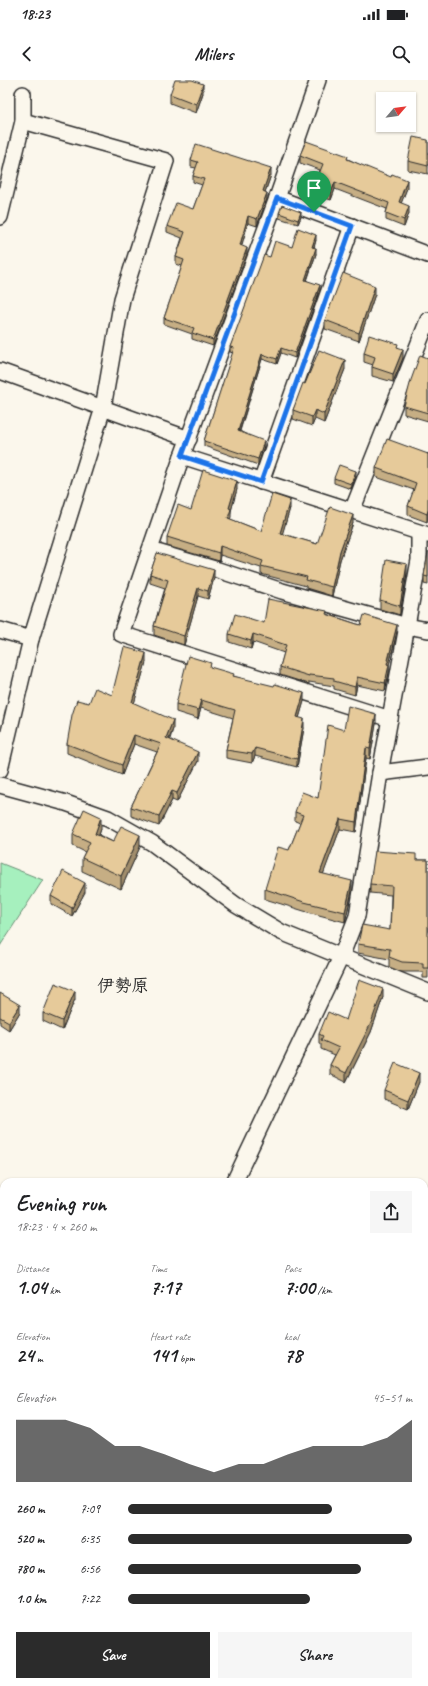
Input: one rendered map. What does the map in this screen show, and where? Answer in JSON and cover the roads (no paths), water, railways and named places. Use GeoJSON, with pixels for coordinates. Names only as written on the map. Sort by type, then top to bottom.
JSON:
{"type":"FeatureCollection","features":[{"type":"Feature","properties":{"kind":"street"},"geometry":{"type":"LineString","coordinates":[[318,80],[277,198],[182,456],[121,634],[390,719]]}},
{"type":"Feature","properties":{"kind":"street"},"geometry":{"type":"LineString","coordinates":[[0,217],[23,122],[23,94]]}},
{"type":"Feature","properties":{"kind":"street"},"geometry":{"type":"LineString","coordinates":[[0,770],[31,640],[103,408],[122,299],[166,161],[23,122]]}},
{"type":"Feature","properties":{"kind":"street"},"geometry":{"type":"LineString","coordinates":[[277,198],[428,255]]}},
{"type":"Feature","properties":{"kind":"street"},"geometry":{"type":"LineString","coordinates":[[261,482],[352,226]]}},
{"type":"Feature","properties":{"kind":"street"},"geometry":{"type":"LineString","coordinates":[[352,511],[428,320]]}},
{"type":"Feature","properties":{"kind":"street"},"geometry":{"type":"LineString","coordinates":[[0,371],[189,439]]}},
{"type":"Feature","properties":{"kind":"street"},"geometry":{"type":"LineString","coordinates":[[182,456],[424,534],[380,773],[357,916],[341,957],[236,1178]]}},
{"type":"Feature","properties":{"kind":"street"},"geometry":{"type":"LineString","coordinates":[[150,550],[282,591],[407,626],[428,630]]}},
{"type":"Feature","properties":{"kind":"street"},"geometry":{"type":"LineString","coordinates":[[0,630],[31,640]]}},
{"type":"Feature","properties":{"kind":"street"},"geometry":{"type":"LineString","coordinates":[[380,773],[428,767]]}},
{"type":"Feature","properties":{"kind":"street"},"geometry":{"type":"LineString","coordinates":[[0,785],[66,803],[108,818],[152,843],[236,905],[281,932],[428,992]]}},
{"type":"Feature","properties":{"kind":"district","name":"伊勢原"},"geometry":{"type":"Point","coordinates":[123,985]}}]}
